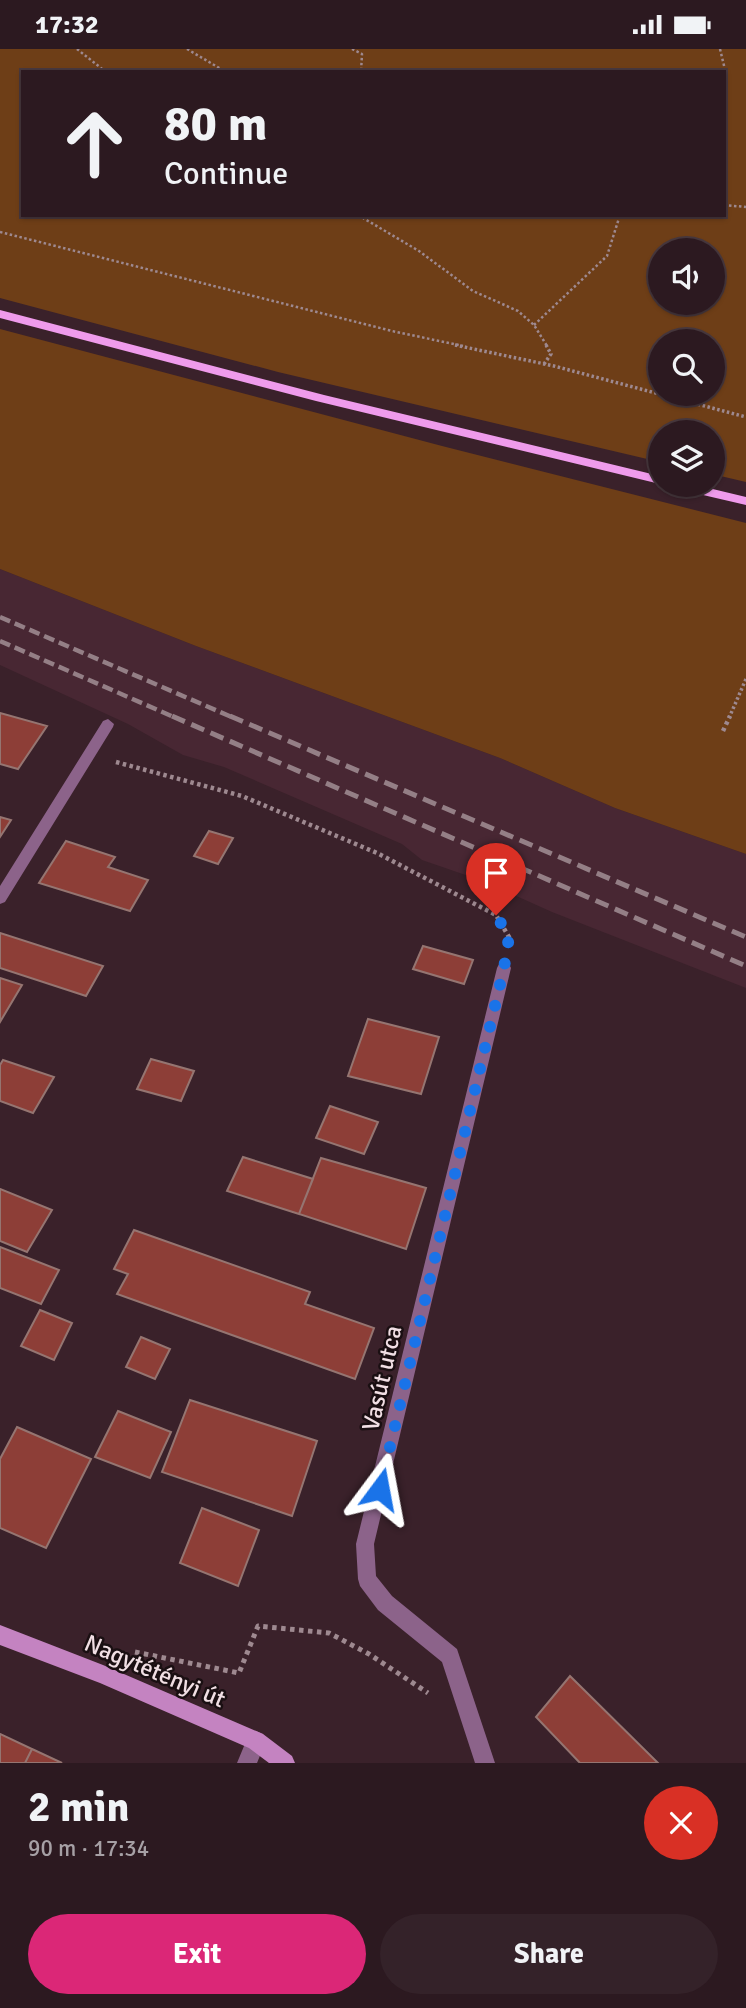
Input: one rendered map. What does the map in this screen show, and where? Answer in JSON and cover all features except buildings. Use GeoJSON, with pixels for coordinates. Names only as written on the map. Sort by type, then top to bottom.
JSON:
{"type":"FeatureCollection","features":[{"type":"Feature","properties":{"kind":"main road"},"geometry":{"type":"LineString","coordinates":[[0,314],[321,398],[648,477]]}},
{"type":"Feature","properties":{"kind":"main road"},"geometry":{"type":"LineString","coordinates":[[725,496],[746,501]]}},
{"type":"Feature","properties":{"kind":"main road","name":"Nagytétényi út"},"geometry":{"type":"LineString","coordinates":[[0,1635],[103,1675],[256,1741],[285,1763]]}},
{"type":"Feature","properties":{"kind":"street"},"geometry":{"type":"LineString","coordinates":[[0,898],[108,724]]}},
{"type":"Feature","properties":{"kind":"street","name":"Vasút utca"},"geometry":{"type":"LineString","coordinates":[[485,1763],[450,1656],[385,1603],[367,1579],[365,1544],[504,968]]}},
{"type":"Feature","properties":{"kind":"street"},"geometry":{"type":"LineString","coordinates":[[247,1763],[256,1741]]}},
{"type":"Feature","properties":{"kind":"path"},"geometry":{"type":"LineString","coordinates":[[77,49],[103,70]]}},
{"type":"Feature","properties":{"kind":"path"},"geometry":{"type":"LineString","coordinates":[[187,49],[223,70]]}},
{"type":"Feature","properties":{"kind":"path"},"geometry":{"type":"LineString","coordinates":[[352,49],[362,54],[361,70]]}},
{"type":"Feature","properties":{"kind":"path"},"geometry":{"type":"LineString","coordinates":[[720,49],[725,70]]}},
{"type":"Feature","properties":{"kind":"path"},"geometry":{"type":"LineString","coordinates":[[726,205],[746,207]]}},
{"type":"Feature","properties":{"kind":"path"},"geometry":{"type":"LineString","coordinates":[[361,217],[419,251],[473,291],[518,311],[534,325],[546,342],[551,354],[544,364]]}},
{"type":"Feature","properties":{"kind":"path"},"geometry":{"type":"LineString","coordinates":[[534,325],[607,256],[619,217]]}},
{"type":"Feature","properties":{"kind":"path"},"geometry":{"type":"LineString","coordinates":[[0,232],[392,331],[544,364],[746,417]]}},
{"type":"Feature","properties":{"kind":"path"},"geometry":{"type":"LineString","coordinates":[[723,731],[746,679]]}},
{"type":"Feature","properties":{"kind":"path"},"geometry":{"type":"LineString","coordinates":[[89,755],[243,796],[377,853],[496,915],[509,937],[504,968]]}},
{"type":"Feature","properties":{"kind":"path"},"geometry":{"type":"LineString","coordinates":[[133,1651],[199,1667],[239,1673],[258,1626],[329,1633],[369,1654],[433,1697]]}},
{"type":"Feature","properties":{"kind":"shaded area"},"geometry":{"type":"Polygon","coordinates":[[[0,49],[746,49],[746,482],[725,477],[725,420],[648,420],[648,459],[278,372],[0,298],[0,49]]]}},
{"type":"Feature","properties":{"kind":"shaded area"},"geometry":{"type":"Polygon","coordinates":[[[0,329],[746,523],[746,854],[615,808],[500,758],[196,646],[0,569],[0,329]]]}},
{"type":"Feature","properties":{"kind":"shaded area"},"geometry":{"type":"Polygon","coordinates":[[[0,569],[196,646],[500,758],[615,808],[746,854],[746,988],[552,912],[483,881],[422,860],[402,844],[224,767],[183,755],[128,724],[0,665],[0,569]]]}},
{"type":"Feature","properties":{"kind":"railway"},"geometry":{"type":"LineString","coordinates":[[0,617],[234,718]]}},
{"type":"Feature","properties":{"kind":"railway"},"geometry":{"type":"LineString","coordinates":[[0,641],[176,718]]}},
{"type":"Feature","properties":{"kind":"railway"},"geometry":{"type":"LineString","coordinates":[[172,716],[746,966]]}},
{"type":"Feature","properties":{"kind":"railway"},"geometry":{"type":"LineString","coordinates":[[230,716],[746,937]]}},
{"type":"Feature","properties":{"kind":"route"},"geometry":{"type":"LineString","coordinates":[[380,1489],[504,968],[509,937],[496,915]]}}]}
